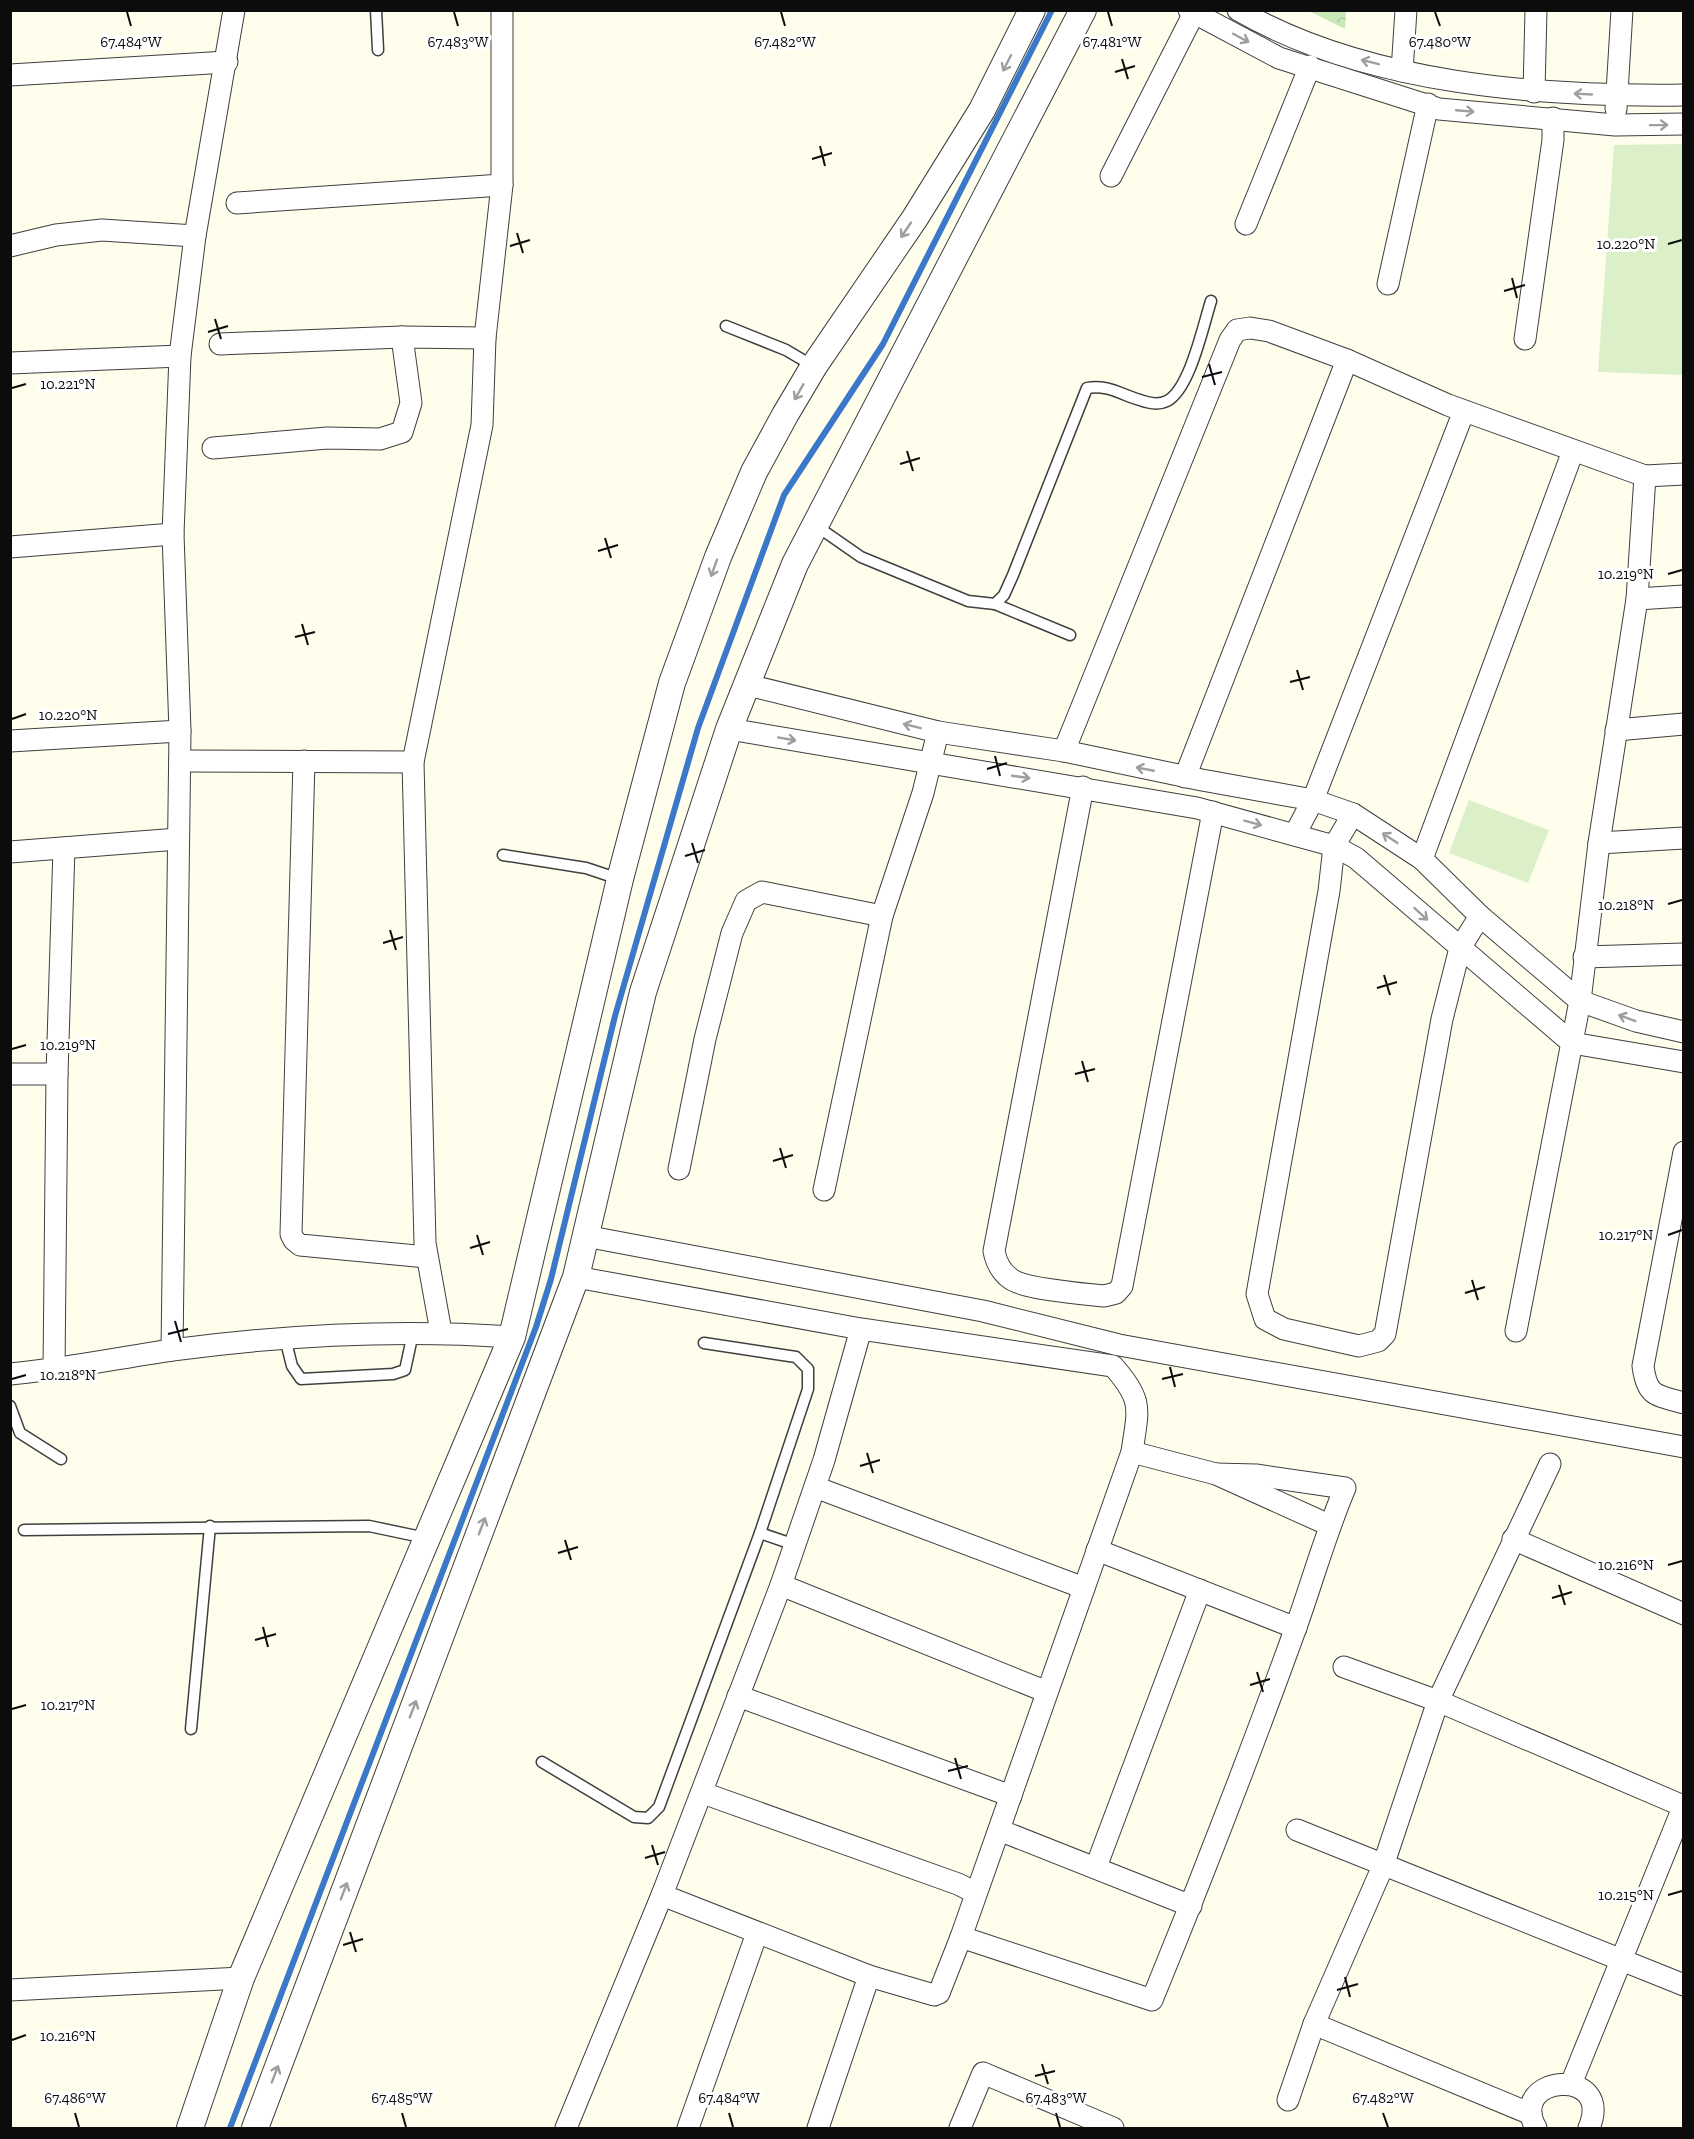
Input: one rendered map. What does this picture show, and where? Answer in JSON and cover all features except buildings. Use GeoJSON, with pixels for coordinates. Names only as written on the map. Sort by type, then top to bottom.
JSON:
{"type":"FeatureCollection","features":[{"type":"Feature","properties":{"kind":"street"},"geometry":{"type":"LineString","coordinates":[[172,1350],[180,761],[173,534],[180,356],[195,236],[227,62],[234,10]]}},
{"type":"Feature","properties":{"kind":"street"},"geometry":{"type":"LineString","coordinates":[[441,1332],[427,1257],[412,762],[482,425],[485,338],[502,185],[502,10]]}},
{"type":"Feature","properties":{"kind":"street"},"geometry":{"type":"LineString","coordinates":[[255,2128],[576,1277],[643,992],[729,729],[795,564],[1083,10]]}},
{"type":"Feature","properties":{"kind":"street"},"geometry":{"type":"LineString","coordinates":[[1238,10],[1268,28],[1326,51],[1402,71],[1534,92],[1683,95]]}},
{"type":"Feature","properties":{"kind":"street"},"geometry":{"type":"LineString","coordinates":[[1402,71],[1406,10]]}},
{"type":"Feature","properties":{"kind":"street"},"geometry":{"type":"LineString","coordinates":[[1534,92],[1536,10]]}},
{"type":"Feature","properties":{"kind":"street"},"geometry":{"type":"LineString","coordinates":[[1615,125],[1622,10]]}},
{"type":"Feature","properties":{"kind":"street"},"geometry":{"type":"LineString","coordinates":[[190,2128],[241,1978],[512,1338],[620,879],[672,682],[718,557],[754,472],[814,366],[915,218],[982,110],[1032,12]]}},
{"type":"Feature","properties":{"kind":"street"},"geometry":{"type":"LineString","coordinates":[[1111,176],[1192,12],[1279,58],[1439,109],[1615,125],[1683,124]]}},
{"type":"Feature","properties":{"kind":"street"},"geometry":{"type":"LineString","coordinates":[[10,75],[227,62]]}},
{"type":"Feature","properties":{"kind":"street"},"geometry":{"type":"LineString","coordinates":[[1246,224],[1310,66]]}},
{"type":"Feature","properties":{"kind":"street"},"geometry":{"type":"LineString","coordinates":[[1388,284],[1428,104]]}},
{"type":"Feature","properties":{"kind":"street"},"geometry":{"type":"LineString","coordinates":[[1525,339],[1553,140],[1554,118]]}},
{"type":"Feature","properties":{"kind":"street"},"geometry":{"type":"LineString","coordinates":[[237,203],[502,185]]}},
{"type":"Feature","properties":{"kind":"street"},"geometry":{"type":"LineString","coordinates":[[10,246],[56,235],[102,230],[195,236]]}},
{"type":"Feature","properties":{"kind":"street"},"geometry":{"type":"LineString","coordinates":[[1064,751],[1230,340],[1237,330],[1250,328],[1269,331],[1347,360],[1464,411],[1645,476],[1683,474]]}},
{"type":"Feature","properties":{"kind":"street"},"geometry":{"type":"LineString","coordinates":[[220,344],[402,337],[485,338]]}},
{"type":"Feature","properties":{"kind":"street"},"geometry":{"type":"LineString","coordinates":[[213,448],[327,438],[380,440],[402,432],[411,402],[402,337]]}},
{"type":"Feature","properties":{"kind":"street"},"geometry":{"type":"LineString","coordinates":[[10,363],[180,356]]}},
{"type":"Feature","properties":{"kind":"street"},"geometry":{"type":"LineString","coordinates":[[1083,787],[994,1251],[996,1260],[1011,1279],[1029,1286],[1104,1296],[1116,1293],[1122,1286],[1205,810],[1193,779],[1347,360]]}},
{"type":"Feature","properties":{"kind":"street"},"geometry":{"type":"LineString","coordinates":[[1295,834],[1313,800],[1464,411]]}},
{"type":"Feature","properties":{"kind":"street"},"geometry":{"type":"LineString","coordinates":[[1422,859],[1574,451]]}},
{"type":"Feature","properties":{"kind":"street"},"geometry":{"type":"LineString","coordinates":[[1516,1331],[1580,1001],[1599,843],[1637,598],[1645,476]]}},
{"type":"Feature","properties":{"kind":"street"},"geometry":{"type":"LineString","coordinates":[[10,547],[173,534]]}},
{"type":"Feature","properties":{"kind":"street"},"geometry":{"type":"LineString","coordinates":[[1637,598],[1683,596]]}},
{"type":"Feature","properties":{"kind":"street"},"geometry":{"type":"LineString","coordinates":[[748,685],[938,732],[1064,751],[1193,779],[1313,800],[1353,814],[1422,859],[1480,916],[1580,1001],[1636,1021],[1683,1032]]}},
{"type":"Feature","properties":{"kind":"street"},"geometry":{"type":"LineString","coordinates":[[1616,729],[1683,724]]}},
{"type":"Feature","properties":{"kind":"street"},"geometry":{"type":"LineString","coordinates":[[729,729],[930,764],[1083,787],[1205,810],[1334,846],[1356,858],[1572,1043],[1683,1062]]}},
{"type":"Feature","properties":{"kind":"street"},"geometry":{"type":"LineString","coordinates":[[10,741],[180,731]]}},
{"type":"Feature","properties":{"kind":"street"},"geometry":{"type":"LineString","coordinates":[[824,1190],[882,916],[938,732]]}},
{"type":"Feature","properties":{"kind":"street"},"geometry":{"type":"LineString","coordinates":[[180,761],[412,762]]}},
{"type":"Feature","properties":{"kind":"street"},"geometry":{"type":"LineString","coordinates":[[304,761],[291,1234],[300,1245],[427,1257]]}},
{"type":"Feature","properties":{"kind":"street"},"geometry":{"type":"LineString","coordinates":[[1353,814],[1334,846],[1329,891],[1257,1294],[1260,1310],[1273,1325],[1359,1346],[1378,1341],[1385,1334],[1442,1019],[1460,948],[1480,916]]}},
{"type":"Feature","properties":{"kind":"street"},"geometry":{"type":"LineString","coordinates":[[1599,843],[1683,838]]}},
{"type":"Feature","properties":{"kind":"street"},"geometry":{"type":"LineString","coordinates":[[10,852],[178,839]]}},
{"type":"Feature","properties":{"kind":"street"},"geometry":{"type":"LineString","coordinates":[[54,1370],[57,1074],[64,848]]}},
{"type":"Feature","properties":{"kind":"street"},"geometry":{"type":"LineString","coordinates":[[680,1169],[705,1039],[732,933],[746,901],[762,892],[882,916]]}},
{"type":"Feature","properties":{"kind":"street"},"geometry":{"type":"LineString","coordinates":[[1584,957],[1683,954]]}},
{"type":"Feature","properties":{"kind":"street"},"geometry":{"type":"LineString","coordinates":[[10,1074],[57,1074]]}},
{"type":"Feature","properties":{"kind":"street"},"geometry":{"type":"LineString","coordinates":[[1683,1152],[1643,1366],[1645,1381],[1654,1395],[1683,1403]]}},
{"type":"Feature","properties":{"kind":"street"},"geometry":{"type":"LineString","coordinates":[[585,1236],[983,1311],[1119,1345],[1683,1447]]}},
{"type":"Feature","properties":{"kind":"street"},"geometry":{"type":"LineString","coordinates":[[576,1277],[861,1329],[1113,1366],[1129,1384],[1138,1405],[1132,1452],[961,1936],[937,1994],[869,1976],[662,1895]]}},
{"type":"Feature","properties":{"kind":"street"},"geometry":{"type":"LineString","coordinates":[[566,2128],[703,1792],[781,1585],[815,1487],[861,1329]]}},
{"type":"Feature","properties":{"kind":"street"},"geometry":{"type":"LineString","coordinates":[[10,1374],[54,1370],[172,1350],[285,1338],[441,1332],[512,1338]]}},
{"type":"Feature","properties":{"kind":"street"},"geometry":{"type":"LineString","coordinates":[[1132,1452],[1216,1474],[1329,1525]]}},
{"type":"Feature","properties":{"kind":"street"},"geometry":{"type":"LineString","coordinates":[[1288,2100],[1314,2024],[1383,1866],[1438,1701],[1550,1464]]}},
{"type":"Feature","properties":{"kind":"street"},"geometry":{"type":"LineString","coordinates":[[961,1936],[1152,2000],[1191,1906],[1296,1628],[1329,1525],[1349,1481],[1216,1474]]}},
{"type":"Feature","properties":{"kind":"street"},"geometry":{"type":"LineString","coordinates":[[815,1487],[1084,1588]]}},
{"type":"Feature","properties":{"kind":"street"},"geometry":{"type":"LineString","coordinates":[[1513,1539],[1683,1614]]}},
{"type":"Feature","properties":{"kind":"street"},"geometry":{"type":"LineString","coordinates":[[1097,1550],[1296,1628]]}},
{"type":"Feature","properties":{"kind":"street"},"geometry":{"type":"LineString","coordinates":[[781,1585],[1047,1692]]}},
{"type":"Feature","properties":{"kind":"street"},"geometry":{"type":"LineString","coordinates":[[1096,1867],[1200,1590]]}},
{"type":"Feature","properties":{"kind":"street"},"geometry":{"type":"LineString","coordinates":[[1344,1667],[1438,1701],[1683,1806],[1571,2084]]}},
{"type":"Feature","properties":{"kind":"street"},"geometry":{"type":"LineString","coordinates":[[738,1696],[1011,1796]]}},
{"type":"Feature","properties":{"kind":"street"},"geometry":{"type":"LineString","coordinates":[[703,1792],[958,1884],[976,1893]]}},
{"type":"Feature","properties":{"kind":"street"},"geometry":{"type":"LineString","coordinates":[[999,1830],[1191,1906]]}},
{"type":"Feature","properties":{"kind":"street"},"geometry":{"type":"LineString","coordinates":[[1297,1830],[1683,1985]]}},
{"type":"Feature","properties":{"kind":"street"},"geometry":{"type":"LineString","coordinates":[[688,2128],[758,1933]]}},
{"type":"Feature","properties":{"kind":"street"},"geometry":{"type":"LineString","coordinates":[[818,2128],[869,1976]]}},
{"type":"Feature","properties":{"kind":"street"},"geometry":{"type":"LineString","coordinates":[[10,1990],[241,1978]]}},
{"type":"Feature","properties":{"kind":"street"},"geometry":{"type":"LineString","coordinates":[[1314,2024],[1534,2121],[1537,2096],[1552,2084],[1571,2084],[1581,2089],[1592,2107],[1589,2128]]}},
{"type":"Feature","properties":{"kind":"street"},"geometry":{"type":"LineString","coordinates":[[960,2128],[983,2073],[1109,2128]]}},
{"type":"Feature","properties":{"kind":"lane"},"geometry":{"type":"LineString","coordinates":[[376,10],[378,50]]}},
{"type":"Feature","properties":{"kind":"lane"},"geometry":{"type":"LineString","coordinates":[[995,604],[1004,595],[1013,575],[1087,388],[1108,388],[1142,401],[1159,404],[1169,400],[1186,376],[1211,302]]}},
{"type":"Feature","properties":{"kind":"lane"},"geometry":{"type":"LineString","coordinates":[[726,326],[786,350],[814,366]]}},
{"type":"Feature","properties":{"kind":"lane"},"geometry":{"type":"LineString","coordinates":[[815,525],[861,557],[968,601],[995,604],[1070,635]]}},
{"type":"Feature","properties":{"kind":"lane"},"geometry":{"type":"LineString","coordinates":[[503,855],[586,868],[620,879]]}},
{"type":"Feature","properties":{"kind":"lane"},"geometry":{"type":"LineString","coordinates":[[285,1338],[292,1366],[301,1379],[393,1374],[405,1370],[413,1333]]}},
{"type":"Feature","properties":{"kind":"lane"},"geometry":{"type":"LineString","coordinates":[[542,1762],[634,1817],[648,1818],[659,1807],[760,1533],[808,1389],[808,1370],[796,1357],[704,1343]]}},
{"type":"Feature","properties":{"kind":"lane"},"geometry":{"type":"LineString","coordinates":[[10,1406],[20,1432],[61,1459]]}},
{"type":"Feature","properties":{"kind":"lane"},"geometry":{"type":"LineString","coordinates":[[24,1530],[369,1526],[426,1538]]}},
{"type":"Feature","properties":{"kind":"lane"},"geometry":{"type":"LineString","coordinates":[[192,1729],[210,1527]]}},
{"type":"Feature","properties":{"kind":"lane"},"geometry":{"type":"LineString","coordinates":[[760,1533],[795,1545]]}},
{"type":"Feature","properties":{"kind":"green space"},"geometry":{"type":"Polygon","coordinates":[[[1309,11],[1346,11],[1345,29],[1309,11]]]}},
{"type":"Feature","properties":{"kind":"green space"},"geometry":{"type":"Polygon","coordinates":[[[1683,144],[1683,375],[1598,372],[1614,145],[1683,144]]]}},
{"type":"Feature","properties":{"kind":"green space"},"geometry":{"type":"Polygon","coordinates":[[[1469,800],[1549,830],[1528,883],[1449,853],[1469,800]]]}},
{"type":"Feature","properties":{"kind":"waterway"},"geometry":{"type":"LineString","coordinates":[[230,2128],[536,1327],[551,1279],[615,1016],[698,728],[784,495],[883,344],[1052,10]]}}]}
